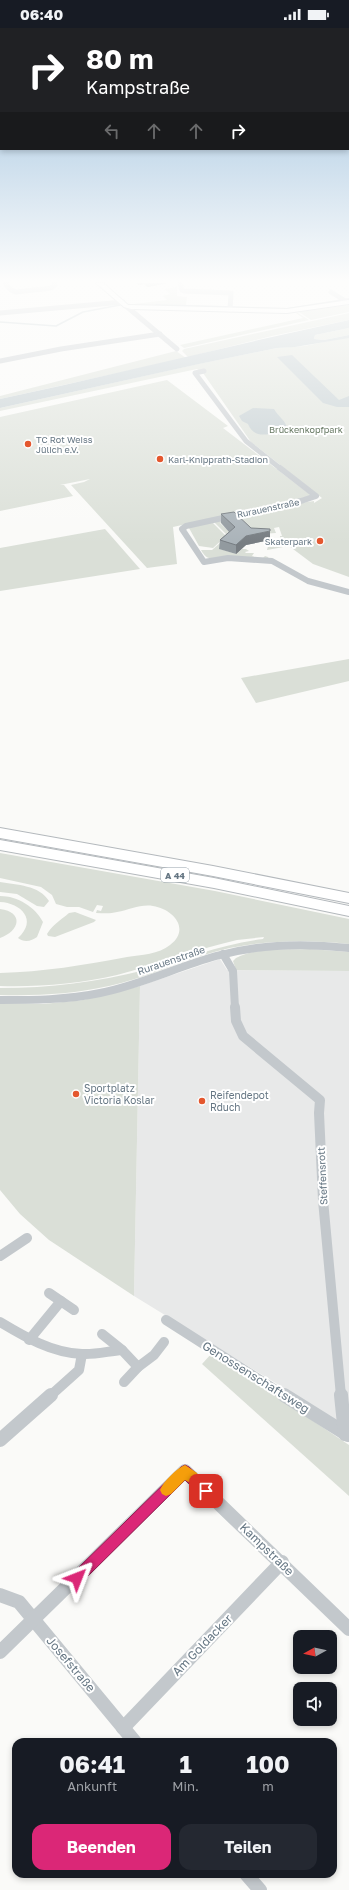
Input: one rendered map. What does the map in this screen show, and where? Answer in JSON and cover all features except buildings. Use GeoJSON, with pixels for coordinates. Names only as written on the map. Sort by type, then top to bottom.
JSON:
{"type":"FeatureCollection","features":[{"type":"Feature","properties":{"kind":"highway","name":"A 44"},"geometry":{"type":"LineString","coordinates":[[0,833],[213,870],[349,898]]}},
{"type":"Feature","properties":{"kind":"highway","name":"A 44"},"geometry":{"type":"LineString","coordinates":[[0,846],[214,883],[349,911]]}},
{"type":"Feature","properties":{"kind":"street","name":"Rurauenstraße"},"geometry":{"type":"LineString","coordinates":[[204,371],[195,373],[246,441],[316,496],[301,502],[186,526],[182,529],[194,548],[204,562],[228,558],[272,561],[308,581],[349,592]]}},
{"type":"Feature","properties":{"kind":"street","name":"Rurauenstraße"},"geometry":{"type":"LineString","coordinates":[[0,1000],[36,1000],[101,993],[138,983],[223,954],[268,947],[302,945],[349,948]]}},
{"type":"Feature","properties":{"kind":"street","name":"Steffensrott"},"geometry":{"type":"LineString","coordinates":[[223,954],[233,971],[236,1021],[243,1036],[320,1100],[319,1113],[323,1200],[347,1435]]}},
{"type":"Feature","properties":{"kind":"street"},"geometry":{"type":"LineString","coordinates":[[0,1256],[26,1238]]}},
{"type":"Feature","properties":{"kind":"street"},"geometry":{"type":"LineString","coordinates":[[49,1293],[74,1310]]}},
{"type":"Feature","properties":{"kind":"street"},"geometry":{"type":"LineString","coordinates":[[29,1340],[61,1301]]}},
{"type":"Feature","properties":{"kind":"street","name":"Genossenschaftsweg"},"geometry":{"type":"LineString","coordinates":[[166,1320],[347,1435]]}},
{"type":"Feature","properties":{"kind":"street"},"geometry":{"type":"LineString","coordinates":[[0,1322],[29,1340],[82,1354],[122,1350]]}},
{"type":"Feature","properties":{"kind":"street"},"geometry":{"type":"LineString","coordinates":[[102,1334],[122,1350],[138,1367]]}},
{"type":"Feature","properties":{"kind":"street"},"geometry":{"type":"LineString","coordinates":[[124,1382],[138,1367],[154,1355],[164,1342]]}},
{"type":"Feature","properties":{"kind":"street"},"geometry":{"type":"LineString","coordinates":[[0,1440],[79,1370],[82,1354]]}},
{"type":"Feature","properties":{"kind":"street","name":"Kampstraße"},"geometry":{"type":"LineString","coordinates":[[34,1620],[185,1471],[282,1562],[349,1629]]}},
{"type":"Feature","properties":{"kind":"street","name":"Am Goldacker"},"geometry":{"type":"LineString","coordinates":[[123,1728],[282,1562]]}},
{"type":"Feature","properties":{"kind":"street","name":"Josefstraße"},"geometry":{"type":"LineString","coordinates":[[0,1595],[19,1602],[132,1738]]}},
{"type":"Feature","properties":{"kind":"street"},"geometry":{"type":"LineString","coordinates":[[0,1652],[34,1620]]}},
{"type":"Feature","properties":{"kind":"street"},"geometry":{"type":"LineString","coordinates":[[250,1878],[260,1890]]}},
{"type":"Feature","properties":{"kind":"shaded area"},"geometry":{"type":"Polygon","coordinates":[[[130,370],[172,370],[0,408],[0,399],[130,370]]]}},
{"type":"Feature","properties":{"kind":"shaded area"},"geometry":{"type":"Polygon","coordinates":[[[290,370],[308,370],[339,400],[349,396],[349,407],[337,407],[323,403],[290,370]]]}},
{"type":"Feature","properties":{"kind":"shaded area"},"geometry":{"type":"Polygon","coordinates":[[[253,408],[274,409],[287,427],[270,434],[255,433],[248,424],[242,421],[239,416],[253,408]]]}},
{"type":"Feature","properties":{"kind":"shaded area"},"geometry":{"type":"Polygon","coordinates":[[[220,959],[227,970],[349,971],[349,1428],[134,1296],[140,986],[220,959]]]}},
{"type":"Feature","properties":{"kind":"green space"},"geometry":{"type":"Polygon","coordinates":[[[102,370],[132,370],[0,399],[0,396],[102,370]]]}},
{"type":"Feature","properties":{"kind":"green space","name":"Brückenkopfpark"},"geometry":{"type":"Polygon","coordinates":[[[171,370],[193,370],[0,411],[0,408],[171,370]]]}},
{"type":"Feature","properties":{"kind":"green space","name":"Brückenkopfpark"},"geometry":{"type":"Polygon","coordinates":[[[198,370],[349,370],[349,577],[313,564],[289,546],[267,550],[268,546],[280,545],[280,536],[282,536],[279,527],[274,528],[276,533],[260,534],[259,537],[252,538],[232,520],[220,523],[238,540],[235,542],[229,541],[220,549],[236,554],[242,549],[246,549],[249,551],[245,552],[246,553],[254,553],[252,556],[262,559],[234,557],[211,559],[203,554],[201,550],[212,550],[228,536],[213,521],[307,502],[314,501],[314,503],[322,498],[251,442],[203,373],[198,370]]]}},
{"type":"Feature","properties":{"kind":"green space","name":"Karl-Knipprath-Stadion"},"geometry":{"type":"Polygon","coordinates":[[[167,380],[228,426],[223,428],[312,496],[173,527],[177,564],[147,568],[71,485],[90,479],[60,485],[64,485],[73,496],[0,511],[0,417],[167,380]]]}},
{"type":"Feature","properties":{"kind":"green space"},"geometry":{"type":"Polygon","coordinates":[[[211,521],[226,536],[213,548],[199,546],[189,528],[211,521]]]}},
{"type":"Feature","properties":{"kind":"green space"},"geometry":{"type":"Polygon","coordinates":[[[105,529],[140,569],[0,591],[0,548],[105,529]]]}},
{"type":"Feature","properties":{"kind":"green space","name":"Brückenkopfpark"},"geometry":{"type":"Polygon","coordinates":[[[265,556],[269,559],[262,559],[265,556]]]}},
{"type":"Feature","properties":{"kind":"green space"},"geometry":{"type":"Polygon","coordinates":[[[349,659],[349,681],[256,703],[241,678],[349,659]]]}},
{"type":"Feature","properties":{"kind":"green space"},"geometry":{"type":"Polygon","coordinates":[[[0,853],[215,891],[349,919],[349,944],[294,941],[240,946],[204,955],[145,976],[109,986],[55,994],[0,995],[0,988],[19,988],[91,981],[145,970],[218,948],[263,939],[264,937],[237,940],[192,952],[132,971],[88,981],[29,986],[0,986],[0,973],[64,968],[144,955],[161,950],[166,948],[176,939],[179,933],[179,926],[173,915],[153,906],[139,906],[114,913],[96,913],[97,910],[101,911],[103,906],[97,905],[93,912],[79,907],[67,907],[56,904],[52,895],[41,887],[0,878],[0,853]]]}},
{"type":"Feature","properties":{"kind":"green space"},"geometry":{"type":"Polygon","coordinates":[[[0,882],[34,889],[45,896],[49,901],[44,907],[37,906],[17,894],[0,892],[0,882]]]}},
{"type":"Feature","properties":{"kind":"green space"},"geometry":{"type":"Polygon","coordinates":[[[0,896],[19,900],[31,907],[43,922],[37,937],[28,941],[23,941],[18,938],[27,925],[27,919],[20,909],[8,903],[0,902],[0,896]]]}},
{"type":"Feature","properties":{"kind":"green space"},"geometry":{"type":"Polygon","coordinates":[[[0,909],[13,914],[16,918],[16,922],[12,931],[0,938],[0,909]]]}},
{"type":"Feature","properties":{"kind":"green space"},"geometry":{"type":"Polygon","coordinates":[[[75,912],[96,920],[55,937],[48,936],[47,934],[55,925],[69,913],[75,912]]]}},
{"type":"Feature","properties":{"kind":"green space"},"geometry":{"type":"Polygon","coordinates":[[[282,949],[310,949],[349,952],[349,971],[236,970],[233,961],[236,958],[253,952],[282,949]]]}},
{"type":"Feature","properties":{"kind":"green space"},"geometry":{"type":"Polygon","coordinates":[[[140,986],[134,1296],[49,1240],[20,1214],[0,1190],[0,1003],[43,1004],[83,1000],[140,986]]]}},
{"type":"Feature","properties":{"kind":"green space"},"geometry":{"type":"Polygon","coordinates":[[[212,1353],[349,1445],[349,1496],[202,1364],[212,1353]]]}},
{"type":"Feature","properties":{"kind":"slow traffic"},"geometry":{"type":"LineString","coordinates":[[166,1490],[185,1471],[192,1478]]}},
{"type":"Feature","properties":{"kind":"place","name":"TC Rot Weiss Jülich e.V."},"geometry":{"type":"Point","coordinates":[28,444]}},
{"type":"Feature","properties":{"kind":"place","name":"Karl-Knipprath-Stadion"},"geometry":{"type":"Point","coordinates":[160,459]}},
{"type":"Feature","properties":{"kind":"place","name":"Skaterpark"},"geometry":{"type":"Point","coordinates":[320,541]}},
{"type":"Feature","properties":{"kind":"place","name":"Sportplatz Victoria Koslar"},"geometry":{"type":"Point","coordinates":[76,1094]}},
{"type":"Feature","properties":{"kind":"place","name":"Reifendepot Rduch"},"geometry":{"type":"Point","coordinates":[202,1101]}},
{"type":"Feature","properties":{"kind":"route"},"geometry":{"type":"LineString","coordinates":[[77,1578],[185,1471],[206,1491]]}}]}
